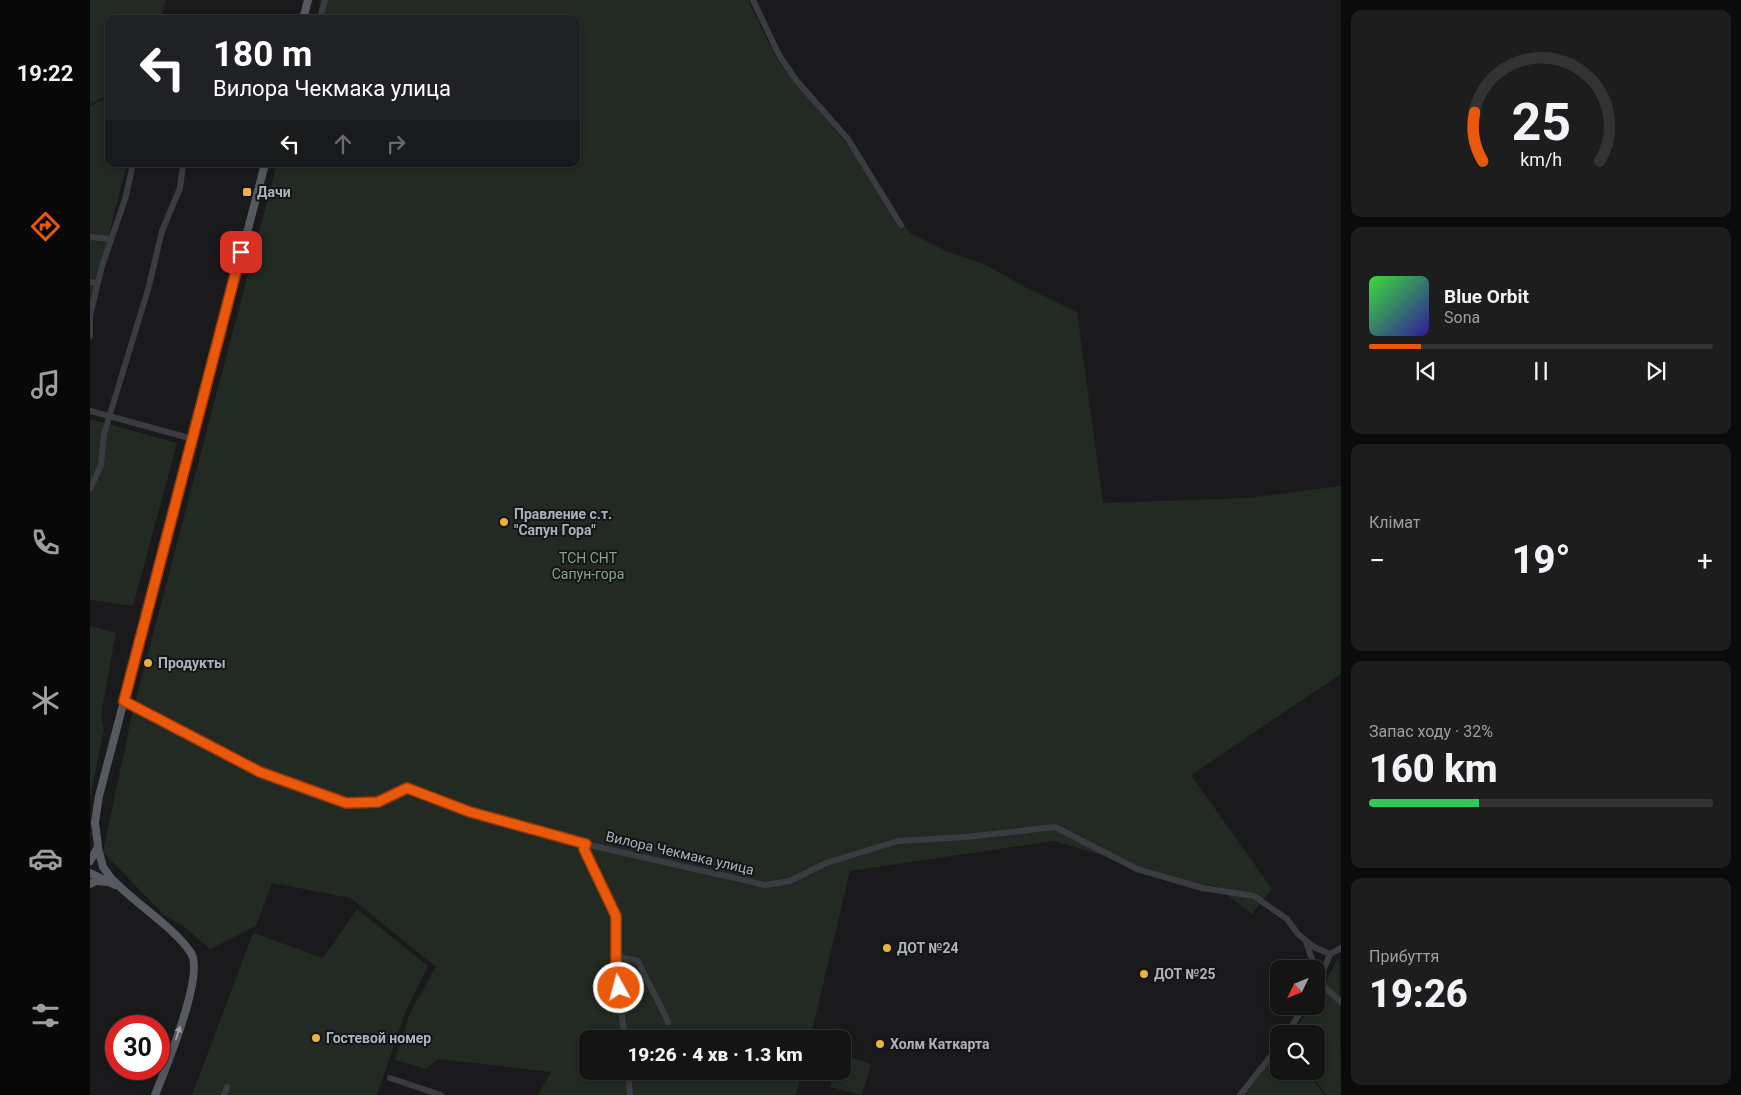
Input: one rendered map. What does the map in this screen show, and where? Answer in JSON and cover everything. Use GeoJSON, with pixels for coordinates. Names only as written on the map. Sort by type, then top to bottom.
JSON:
{"type":"FeatureCollection","features":[{"type":"Feature","properties":{"kind":"main road"},"geometry":{"type":"LineString","coordinates":[[304,15],[308,0]]}},
{"type":"Feature","properties":{"kind":"main road"},"geometry":{"type":"LineString","coordinates":[[155,1095],[179,1030],[194,978],[192,955],[173,934],[118,886],[102,867],[95,815],[264,167]]}},
{"type":"Feature","properties":{"kind":"main road"},"geometry":{"type":"LineString","coordinates":[[90,804],[99,796]]}},
{"type":"Feature","properties":{"kind":"main road"},"geometry":{"type":"LineString","coordinates":[[90,824],[96,833]]}},
{"type":"Feature","properties":{"kind":"main road"},"geometry":{"type":"LineString","coordinates":[[98,847],[92,859],[90,871],[118,886]]}},
{"type":"Feature","properties":{"kind":"main road"},"geometry":{"type":"LineString","coordinates":[[90,884],[109,882]]}},
{"type":"Feature","properties":{"kind":"street"},"geometry":{"type":"LineString","coordinates":[[321,15],[325,0]]}},
{"type":"Feature","properties":{"kind":"street"},"geometry":{"type":"LineString","coordinates":[[753,0],[779,55],[796,80],[848,139],[901,225]]}},
{"type":"Feature","properties":{"kind":"street"},"geometry":{"type":"LineString","coordinates":[[90,336],[90,316],[98,283],[126,196],[132,167]]}},
{"type":"Feature","properties":{"kind":"street"},"geometry":{"type":"LineString","coordinates":[[90,489],[102,465],[104,434],[149,286],[162,231],[180,188],[184,167]]}},
{"type":"Feature","properties":{"kind":"street"},"geometry":{"type":"LineString","coordinates":[[90,237],[111,239]]}},
{"type":"Feature","properties":{"kind":"street"},"geometry":{"type":"LineString","coordinates":[[90,282],[98,283]]}},
{"type":"Feature","properties":{"kind":"street"},"geometry":{"type":"LineString","coordinates":[[90,411],[193,439]]}},
{"type":"Feature","properties":{"kind":"street","name":"Вилора Чекмака улица"},"geometry":{"type":"LineString","coordinates":[[124,701],[260,772],[346,803],[378,802],[407,788],[470,812],[586,844],[765,885],[790,881],[826,864],[898,841],[966,837],[1055,827],[1137,869],[1202,888],[1254,896],[1287,919],[1314,947],[1330,954]]}},
{"type":"Feature","properties":{"kind":"street"},"geometry":{"type":"LineString","coordinates":[[586,844],[584,849],[616,916],[616,956],[624,1030]]}},
{"type":"Feature","properties":{"kind":"street"},"geometry":{"type":"LineString","coordinates":[[1306,940],[1312,960]]}},
{"type":"Feature","properties":{"kind":"street"},"geometry":{"type":"LineString","coordinates":[[1325,967],[1330,954],[1341,948]]}},
{"type":"Feature","properties":{"kind":"street"},"geometry":{"type":"LineString","coordinates":[[616,956],[638,961],[648,986],[659,1001],[668,1022]]}},
{"type":"Feature","properties":{"kind":"street"},"geometry":{"type":"LineString","coordinates":[[1325,990],[1341,1002]]}},
{"type":"Feature","properties":{"kind":"street"},"geometry":{"type":"LineString","coordinates":[[1240,1095],[1270,1057]]}},
{"type":"Feature","properties":{"kind":"street"},"geometry":{"type":"LineString","coordinates":[[390,1078],[441,1095]]}},
{"type":"Feature","properties":{"kind":"street"},"geometry":{"type":"LineString","coordinates":[[629,1080],[630,1095]]}},
{"type":"Feature","properties":{"kind":"street"},"geometry":{"type":"LineString","coordinates":[[224,1095],[227,1086]]}},
{"type":"Feature","properties":{"kind":"green space"},"geometry":{"type":"Polygon","coordinates":[[[90,0],[166,0],[162,15],[105,15],[105,97],[90,104],[90,0]]]}},
{"type":"Feature","properties":{"kind":"green space","name":"ТСН СНТ Сапун-гора"},"geometry":{"type":"Polygon","coordinates":[[[321,0],[750,0],[749,3],[777,59],[847,144],[910,233],[946,251],[984,264],[1025,287],[1077,312],[1103,503],[1248,498],[1341,486],[1341,674],[1191,775],[1272,889],[1252,914],[1216,886],[1202,888],[1198,884],[1054,841],[850,871],[812,1030],[579,1030],[579,1080],[800,1080],[796,1095],[538,1095],[551,1072],[438,1059],[426,1069],[395,1060],[410,1013],[436,967],[351,898],[272,883],[256,926],[210,949],[182,925],[164,915],[103,852],[132,714],[276,167],[580,167],[580,15],[317,15],[321,0]]]}},
{"type":"Feature","properties":{"kind":"green space"},"geometry":{"type":"Polygon","coordinates":[[[105,99],[105,167],[126,167],[90,308],[90,106],[105,99]]]}},
{"type":"Feature","properties":{"kind":"green space"},"geometry":{"type":"Polygon","coordinates":[[[90,419],[177,443],[133,606],[90,600],[90,419]]]}},
{"type":"Feature","properties":{"kind":"green space"},"geometry":{"type":"Polygon","coordinates":[[[90,626],[116,633],[101,714],[104,729],[90,798],[90,626]]]}},
{"type":"Feature","properties":{"kind":"green space"},"geometry":{"type":"Polygon","coordinates":[[[357,909],[428,966],[406,1010],[377,1095],[192,1095],[253,933],[323,958],[357,909]]]}},
{"type":"Feature","properties":{"kind":"green space"},"geometry":{"type":"Polygon","coordinates":[[[1339,958],[1341,1095],[1327,1095],[1314,1080],[1325,1080],[1325,1025],[1298,1025],[1305,1015],[1325,1015],[1325,981],[1339,958]]]}},
{"type":"Feature","properties":{"kind":"green space"},"geometry":{"type":"Polygon","coordinates":[[[1270,1053],[1270,1080],[1312,1080],[1325,1095],[1237,1095],[1270,1053]]]}},
{"type":"Feature","properties":{"kind":"green space"},"geometry":{"type":"Polygon","coordinates":[[[851,1058],[871,1064],[862,1095],[830,1087],[832,1080],[851,1080],[851,1058]]]}},
{"type":"Feature","properties":{"kind":"place","name":"Дачи"},"geometry":{"type":"Point","coordinates":[247,192]}},
{"type":"Feature","properties":{"kind":"place","name":"Правление с.т. \"Сапун Гора\""},"geometry":{"type":"Point","coordinates":[504,522]}},
{"type":"Feature","properties":{"kind":"place","name":"Продукты"},"geometry":{"type":"Point","coordinates":[148,663]}},
{"type":"Feature","properties":{"kind":"place","name":"ДОТ №24"},"geometry":{"type":"Point","coordinates":[887,948]}},
{"type":"Feature","properties":{"kind":"place","name":"ДОТ №25"},"geometry":{"type":"Point","coordinates":[1144,974]}},
{"type":"Feature","properties":{"kind":"place","name":"Гостевой номер"},"geometry":{"type":"Point","coordinates":[316,1038]}},
{"type":"Feature","properties":{"kind":"place","name":"Холм Каткарта"},"geometry":{"type":"Point","coordinates":[880,1044]}},
{"type":"Feature","properties":{"kind":"route"},"geometry":{"type":"LineString","coordinates":[[241,252],[124,701],[260,772],[346,803],[378,802],[407,788],[470,812],[586,844],[584,849],[616,916],[616,972],[619,988]]}}]}
